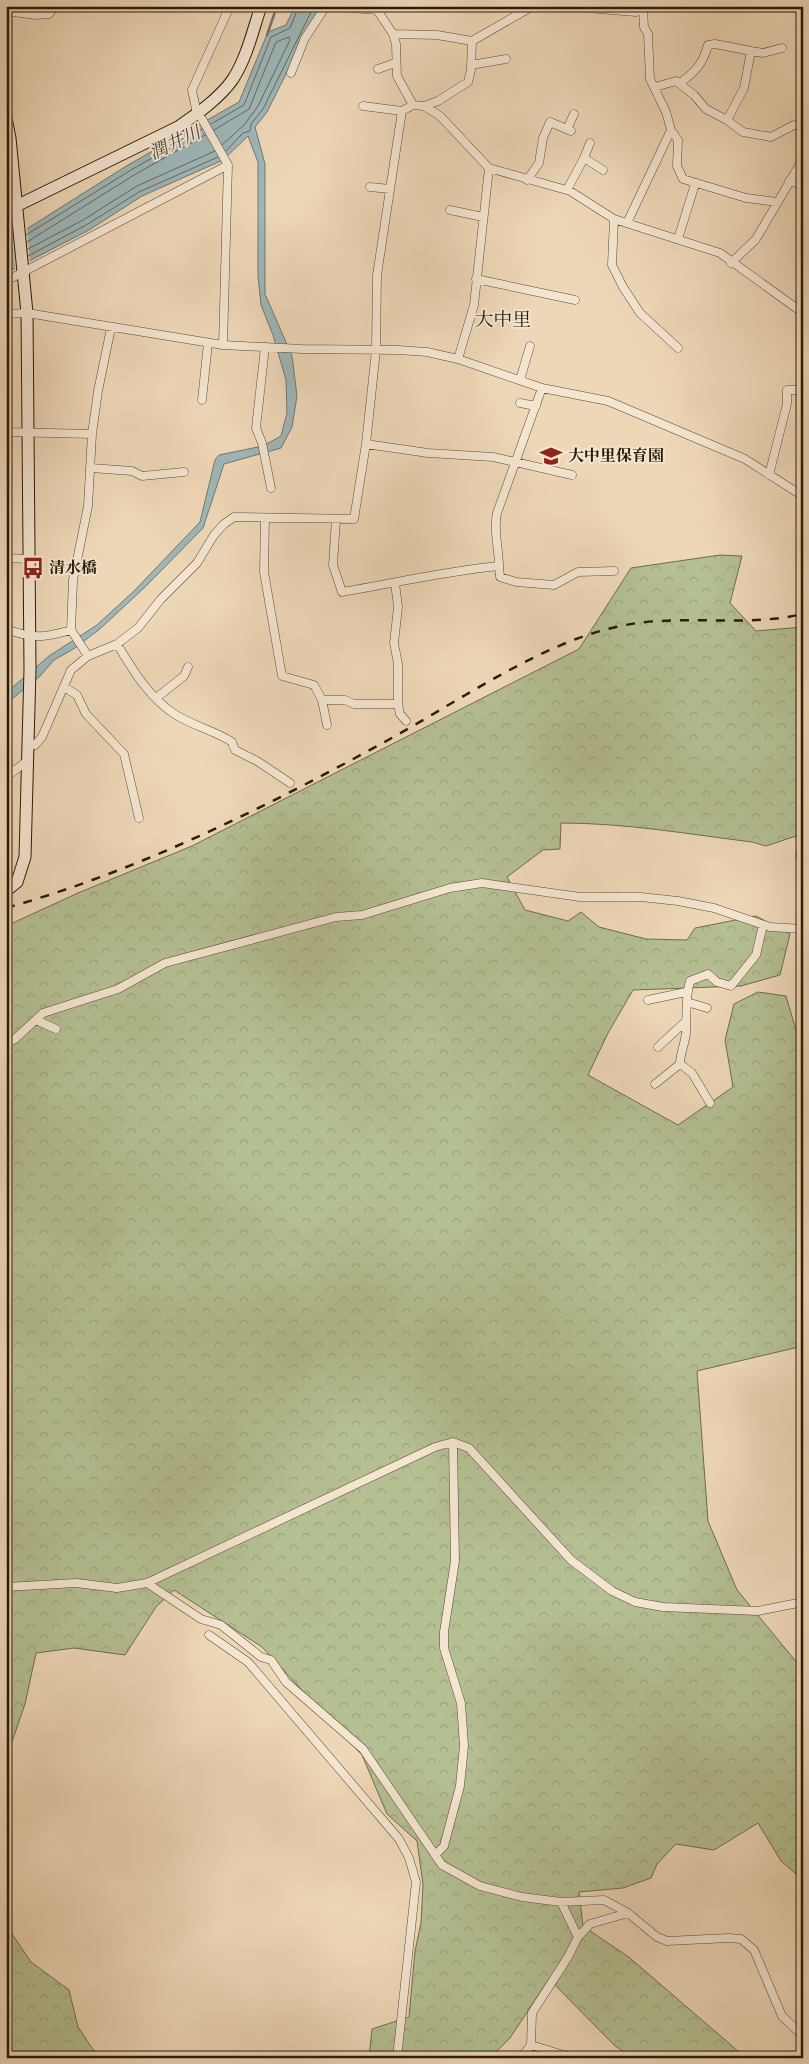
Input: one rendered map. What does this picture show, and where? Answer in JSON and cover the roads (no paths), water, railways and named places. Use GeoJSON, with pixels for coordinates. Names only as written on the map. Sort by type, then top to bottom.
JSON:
{"type":"FeatureCollection","features":[{"type":"Feature","properties":{"kind":"main road"},"geometry":{"type":"LineString","coordinates":[[14,210],[200,117],[233,79],[245,54],[261,6]]}},
{"type":"Feature","properties":{"kind":"main road"},"geometry":{"type":"LineString","coordinates":[[6,118],[14,210],[27,313],[28,637],[30,669],[25,857],[17,882],[6,891]]}},
{"type":"Feature","properties":{"kind":"street"},"geometry":{"type":"LineString","coordinates":[[6,11],[36,15],[48,14],[55,6]]}},
{"type":"Feature","properties":{"kind":"street"},"geometry":{"type":"LineString","coordinates":[[223,345],[228,165],[200,117],[192,90],[230,6]]}},
{"type":"Feature","properties":{"kind":"street"},"geometry":{"type":"LineString","coordinates":[[320,6],[325,6]]}},
{"type":"Feature","properties":{"kind":"street"},"geometry":{"type":"LineString","coordinates":[[291,73],[305,38],[326,6],[379,8],[393,34],[396,44],[396,63],[401,87],[413,105]]}},
{"type":"Feature","properties":{"kind":"street"},"geometry":{"type":"LineString","coordinates":[[393,34],[437,35],[472,41],[518,9],[533,6]]}},
{"type":"Feature","properties":{"kind":"street"},"geometry":{"type":"LineString","coordinates":[[563,6],[636,12],[653,6]]}},
{"type":"Feature","properties":{"kind":"street"},"geometry":{"type":"LineString","coordinates":[[643,10],[644,27],[648,34],[650,78],[666,112],[671,130],[678,140],[677,166],[684,179],[695,184],[746,198],[777,202]]}},
{"type":"Feature","properties":{"kind":"street"},"geometry":{"type":"LineString","coordinates":[[363,106],[402,111],[413,105],[424,106],[438,101],[468,82],[472,41]]}},
{"type":"Feature","properties":{"kind":"street"},"geometry":{"type":"LineString","coordinates":[[680,83],[696,70],[705,58],[708,45],[714,44],[763,53],[782,48]]}},
{"type":"Feature","properties":{"kind":"street"},"geometry":{"type":"LineString","coordinates":[[727,120],[744,88],[751,51]]}},
{"type":"Feature","properties":{"kind":"street"},"geometry":{"type":"LineString","coordinates":[[471,65],[506,59]]}},
{"type":"Feature","properties":{"kind":"street"},"geometry":{"type":"LineString","coordinates":[[378,69],[396,63]]}},
{"type":"Feature","properties":{"kind":"street"},"geometry":{"type":"LineString","coordinates":[[655,87],[676,81],[680,83],[706,109],[727,120],[743,132],[763,137],[771,136],[794,125],[803,126]]}},
{"type":"Feature","properties":{"kind":"street"},"geometry":{"type":"LineString","coordinates":[[424,106],[440,116],[489,168],[567,190],[614,219],[720,254],[730,263],[803,313]]}},
{"type":"Feature","properties":{"kind":"street"},"geometry":{"type":"LineString","coordinates":[[28,744],[35,745],[42,736],[55,711],[71,670],[88,656],[117,644],[148,618],[161,599],[197,563],[214,535],[234,517],[354,519],[366,444],[376,350],[376,286],[402,111]]}},
{"type":"Feature","properties":{"kind":"street"},"geometry":{"type":"LineString","coordinates":[[527,180],[538,163],[543,138],[550,122],[569,130],[574,114]]}},
{"type":"Feature","properties":{"kind":"street"},"geometry":{"type":"LineString","coordinates":[[627,223],[671,130]]}},
{"type":"Feature","properties":{"kind":"street"},"geometry":{"type":"LineString","coordinates":[[567,190],[590,143]]}},
{"type":"Feature","properties":{"kind":"street"},"geometry":{"type":"LineString","coordinates":[[584,158],[603,170]]}},
{"type":"Feature","properties":{"kind":"street"},"geometry":{"type":"LineString","coordinates":[[730,263],[756,239],[803,159]]}},
{"type":"Feature","properties":{"kind":"street"},"geometry":{"type":"LineString","coordinates":[[6,281],[23,270],[228,165]]}},
{"type":"Feature","properties":{"kind":"street"},"geometry":{"type":"LineString","coordinates":[[458,359],[474,305],[489,168]]}},
{"type":"Feature","properties":{"kind":"street"},"geometry":{"type":"LineString","coordinates":[[789,181],[803,184]]}},
{"type":"Feature","properties":{"kind":"street"},"geometry":{"type":"LineString","coordinates":[[678,239],[695,184]]}},
{"type":"Feature","properties":{"kind":"street"},"geometry":{"type":"LineString","coordinates":[[370,187],[390,189]]}},
{"type":"Feature","properties":{"kind":"street"},"geometry":{"type":"LineString","coordinates":[[450,210],[483,217]]}},
{"type":"Feature","properties":{"kind":"street"},"geometry":{"type":"LineString","coordinates":[[614,219],[612,265],[622,287],[640,313],[678,348]]}},
{"type":"Feature","properties":{"kind":"street"},"geometry":{"type":"LineString","coordinates":[[476,279],[575,300]]}},
{"type":"Feature","properties":{"kind":"street"},"geometry":{"type":"LineString","coordinates":[[6,314],[27,313],[223,345],[293,349],[427,352],[458,359],[542,388],[608,401],[745,459],[801,494]]}},
{"type":"Feature","properties":{"kind":"street"},"geometry":{"type":"LineString","coordinates":[[88,656],[73,634],[73,580],[88,506],[92,434],[102,368],[111,328]]}},
{"type":"Feature","properties":{"kind":"street"},"geometry":{"type":"LineString","coordinates":[[202,400],[208,343]]}},
{"type":"Feature","properties":{"kind":"street"},"geometry":{"type":"LineString","coordinates":[[520,380],[530,346]]}},
{"type":"Feature","properties":{"kind":"street"},"geometry":{"type":"LineString","coordinates":[[269,347],[256,428],[262,443],[271,488]]}},
{"type":"Feature","properties":{"kind":"street"},"geometry":{"type":"LineString","coordinates":[[542,388],[497,513],[494,528],[499,548],[500,577],[516,582],[554,585],[578,572],[614,571]]}},
{"type":"Feature","properties":{"kind":"street"},"geometry":{"type":"LineString","coordinates":[[769,475],[787,404],[787,390],[803,390]]}},
{"type":"Feature","properties":{"kind":"street"},"geometry":{"type":"LineString","coordinates":[[520,403],[536,406]]}},
{"type":"Feature","properties":{"kind":"street"},"geometry":{"type":"LineString","coordinates":[[6,432],[92,434]]}},
{"type":"Feature","properties":{"kind":"street"},"geometry":{"type":"LineString","coordinates":[[366,444],[428,453],[493,457],[572,475]]}},
{"type":"Feature","properties":{"kind":"street"},"geometry":{"type":"LineString","coordinates":[[91,468],[132,471],[142,476],[184,472]]}},
{"type":"Feature","properties":{"kind":"street"},"geometry":{"type":"LineString","coordinates":[[265,518],[264,572],[282,676],[314,685],[322,700],[326,725]]}},
{"type":"Feature","properties":{"kind":"street"},"geometry":{"type":"LineString","coordinates":[[336,519],[333,564],[342,592],[396,583],[453,570],[499,566]]}},
{"type":"Feature","properties":{"kind":"street"},"geometry":{"type":"LineString","coordinates":[[6,558],[28,559]]}},
{"type":"Feature","properties":{"kind":"street"},"geometry":{"type":"LineString","coordinates":[[396,583],[398,607],[394,643],[398,664],[398,704],[400,714],[406,721]]}},
{"type":"Feature","properties":{"kind":"street"},"geometry":{"type":"LineString","coordinates":[[6,629],[28,637],[45,638],[73,634]]}},
{"type":"Feature","properties":{"kind":"street"},"geometry":{"type":"LineString","coordinates":[[117,644],[139,680],[175,714],[232,742],[235,750],[257,761],[290,783]]}},
{"type":"Feature","properties":{"kind":"street"},"geometry":{"type":"LineString","coordinates":[[156,698],[184,676],[188,667]]}},
{"type":"Feature","properties":{"kind":"street"},"geometry":{"type":"LineString","coordinates":[[64,687],[77,695],[86,714],[124,754],[139,818]]}},
{"type":"Feature","properties":{"kind":"street"},"geometry":{"type":"LineString","coordinates":[[322,700],[345,700],[354,704],[398,704]]}},
{"type":"Feature","properties":{"kind":"street"},"geometry":{"type":"LineString","coordinates":[[6,777],[27,761]]}},
{"type":"Feature","properties":{"kind":"street"},"geometry":{"type":"LineString","coordinates":[[6,1044],[16,1039],[43,1013],[118,989],[165,963],[336,917],[362,915],[450,888],[476,883],[580,897],[641,897],[678,901],[714,908],[764,925],[803,929]]}},
{"type":"Feature","properties":{"kind":"street"},"geometry":{"type":"LineString","coordinates":[[655,1084],[680,1064],[686,1021],[686,992],[690,980],[708,974],[717,982],[732,986],[756,955],[764,925]]}},
{"type":"Feature","properties":{"kind":"street"},"geometry":{"type":"LineString","coordinates":[[648,1000],[686,992]]}},
{"type":"Feature","properties":{"kind":"street"},"geometry":{"type":"LineString","coordinates":[[687,1002],[707,1008]]}},
{"type":"Feature","properties":{"kind":"street"},"geometry":{"type":"LineString","coordinates":[[36,1020],[56,1029]]}},
{"type":"Feature","properties":{"kind":"street"},"geometry":{"type":"LineString","coordinates":[[658,1047],[686,1021]]}},
{"type":"Feature","properties":{"kind":"street"},"geometry":{"type":"LineString","coordinates":[[680,1064],[692,1073],[710,1103]]}},
{"type":"Feature","properties":{"kind":"street"},"geometry":{"type":"LineString","coordinates":[[435,1855],[444,1846],[460,1786],[464,1746],[461,1703],[444,1648],[444,1632],[455,1561],[453,1442]]}},
{"type":"Feature","properties":{"kind":"street"},"geometry":{"type":"LineString","coordinates":[[6,1587],[76,1583],[118,1588],[147,1583],[435,1447],[453,1442],[469,1448],[571,1560],[612,1591],[635,1602],[663,1607],[758,1611],[803,1602]]}},
{"type":"Feature","properties":{"kind":"street"},"geometry":{"type":"LineString","coordinates":[[147,1583],[201,1619],[221,1625],[261,1657],[271,1660],[286,1682],[363,1749],[442,1865],[480,1886],[522,1897],[560,1902],[604,1900],[628,1913],[656,1937],[667,1941],[741,1939],[749,1944],[782,2016],[803,2036]]}},
{"type":"Feature","properties":{"kind":"street"},"geometry":{"type":"LineString","coordinates":[[209,1635],[248,1662],[399,1839],[409,1858],[416,1882],[397,2058]]}},
{"type":"Feature","properties":{"kind":"street"},"geometry":{"type":"LineString","coordinates":[[560,1902],[578,1938]]}},
{"type":"Feature","properties":{"kind":"street"},"geometry":{"type":"LineString","coordinates":[[521,2058],[531,2045],[532,2014],[578,1938],[590,1924],[628,1913]]}},
{"type":"Feature","properties":{"kind":"street"},"geometry":{"type":"LineString","coordinates":[[531,2045],[572,2058]]}},
{"type":"Feature","properties":{"kind":"water","name":"潤井川"},"geometry":{"type":"Polygon","coordinates":[[[295,6],[320,6],[267,112],[255,127],[265,164],[265,294],[292,356],[297,396],[292,427],[281,448],[224,464],[203,528],[146,586],[101,628],[75,648],[54,660],[40,676],[6,704],[6,693],[49,656],[97,625],[135,590],[200,522],[215,460],[219,455],[263,446],[281,436],[287,413],[286,380],[273,335],[261,305],[258,276],[258,162],[248,136],[223,160],[142,196],[89,230],[6,273],[6,242],[128,165],[239,102],[268,32],[286,25],[295,6]]]}},
{"type":"Feature","properties":{"kind":"waterway"},"geometry":{"type":"LineString","coordinates":[[267,35],[277,6]]}},
{"type":"Feature","properties":{"kind":"railway"},"geometry":{"type":"LineString","coordinates":[[6,908],[106,875],[250,812],[390,739],[528,660],[576,639],[597,632],[639,623],[678,620],[750,620],[803,614]]}},
{"type":"Feature","properties":{"kind":"place","name":"大中里保育園"},"geometry":{"type":"Point","coordinates":[551,456]}},
{"type":"Feature","properties":{"kind":"place","name":"清水橋"},"geometry":{"type":"Point","coordinates":[33,568]}},
{"type":"Feature","properties":{"kind":"district","name":"大中里"},"geometry":{"type":"Point","coordinates":[503,320]}}]}
